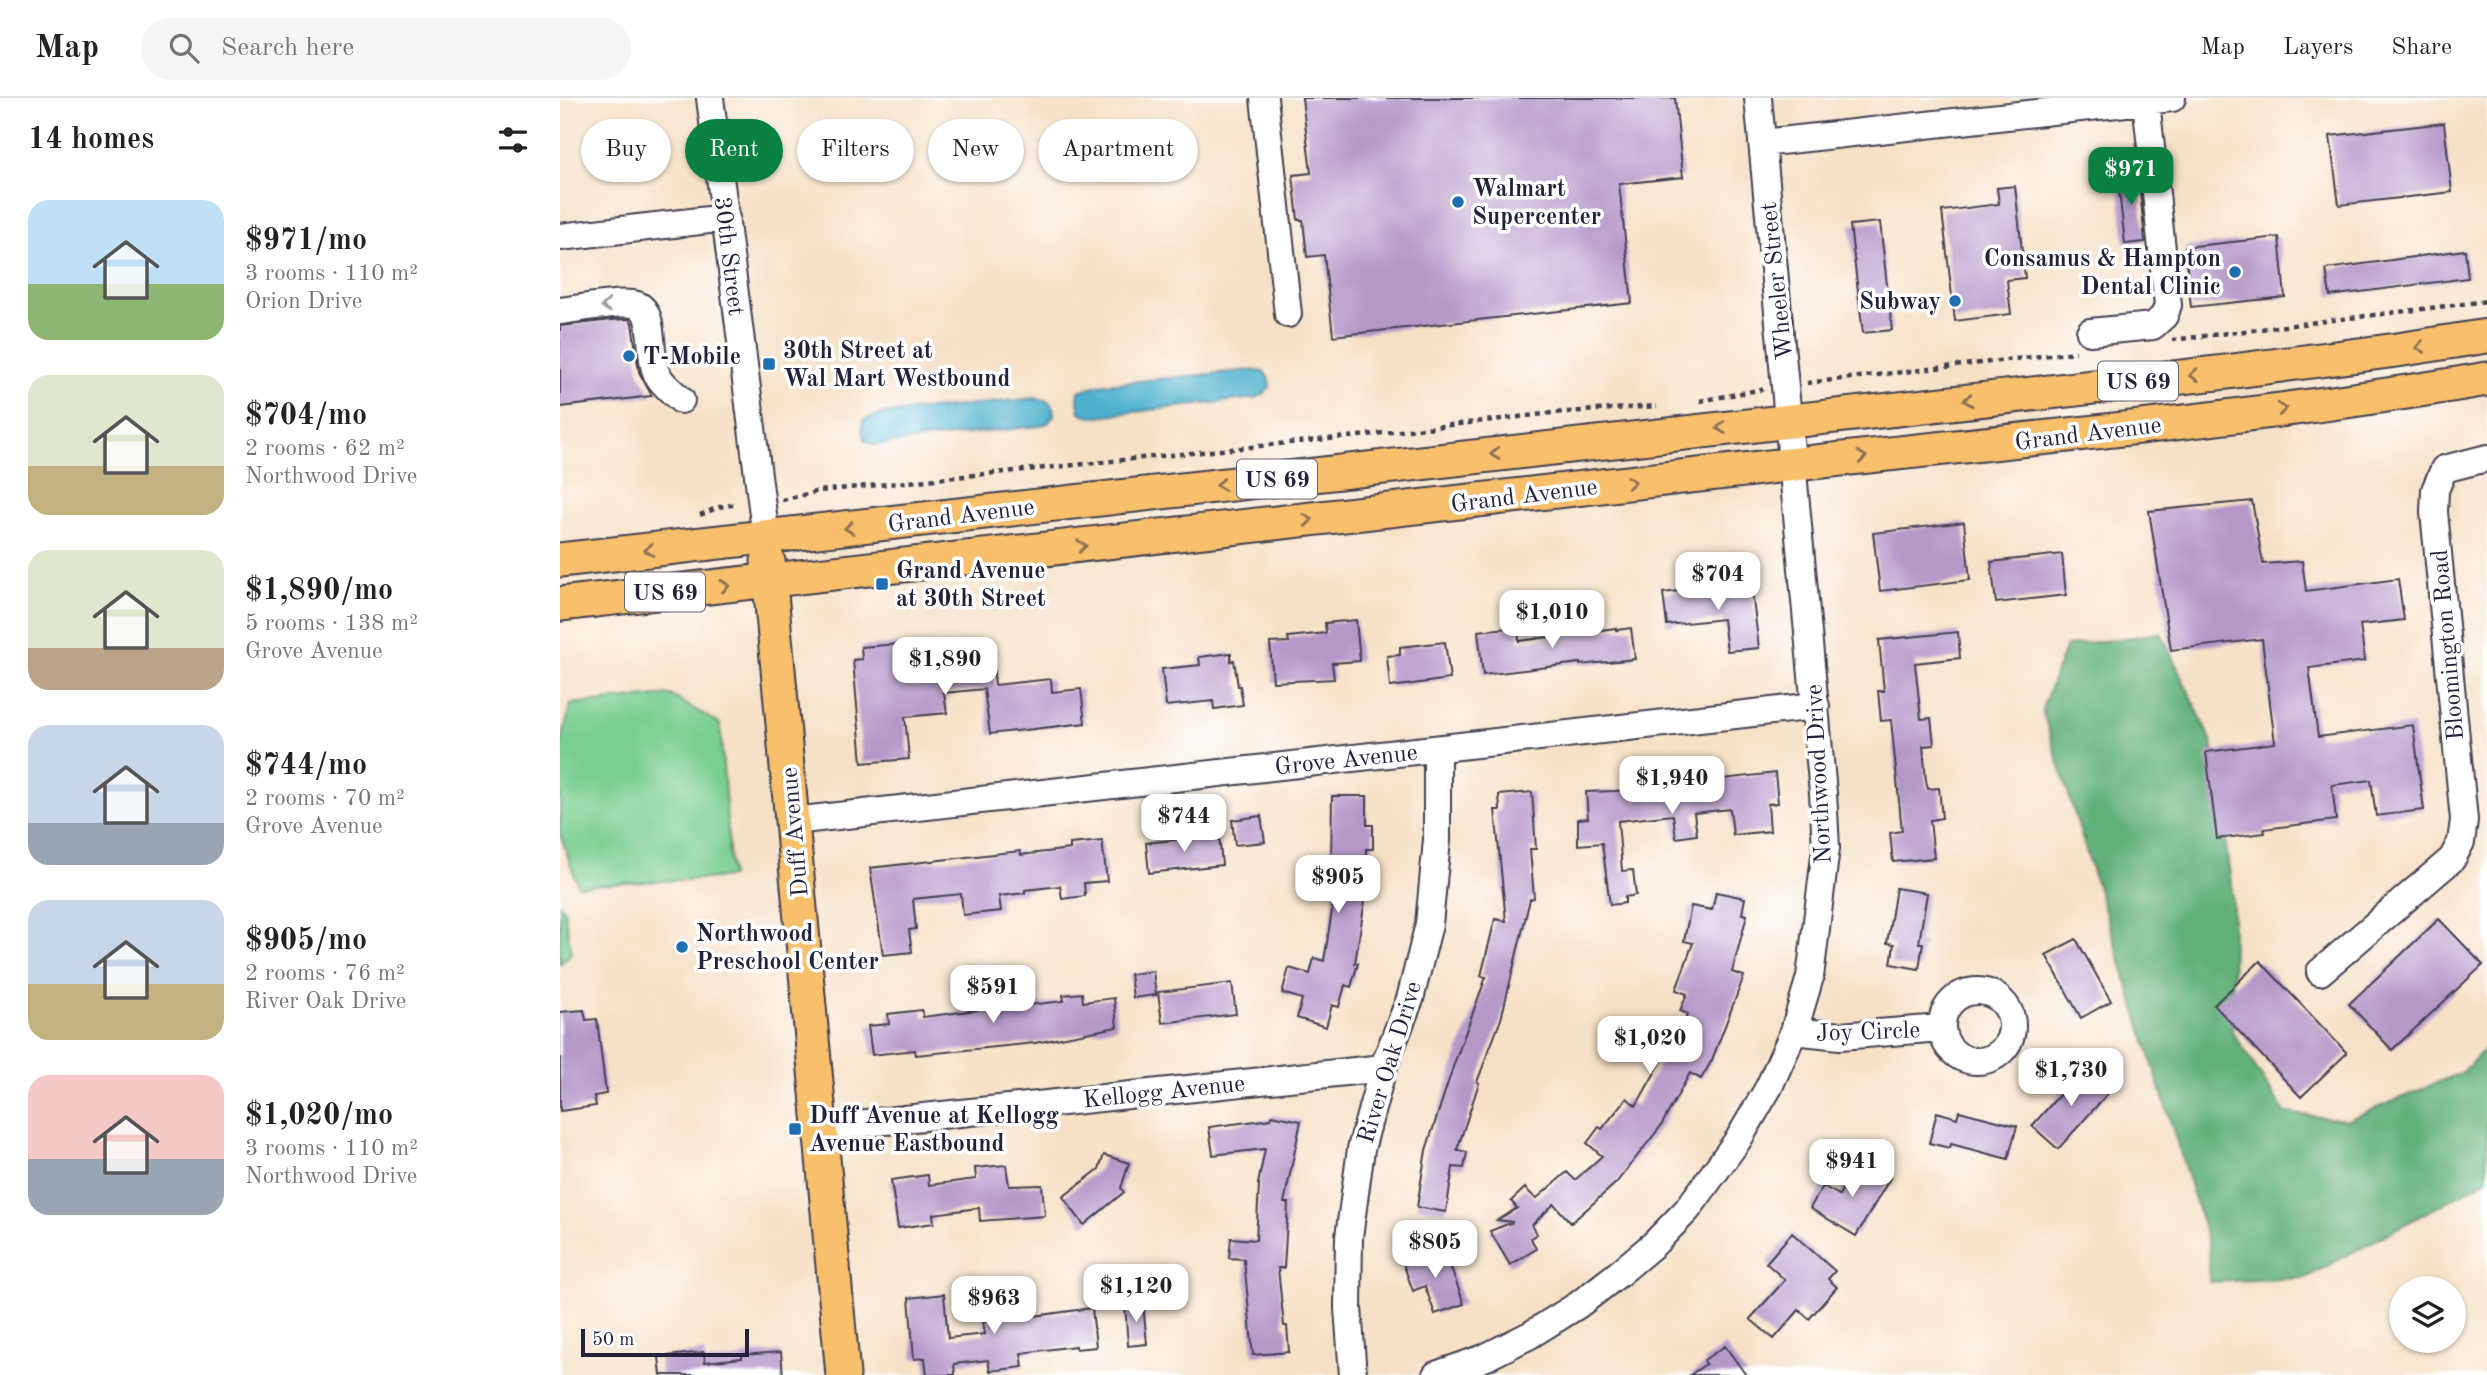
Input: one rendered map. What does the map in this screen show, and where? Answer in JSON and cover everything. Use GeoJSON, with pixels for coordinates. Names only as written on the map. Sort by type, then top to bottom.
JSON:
{"type":"FeatureCollection","features":[{"type":"Feature","properties":{"kind":"main road","name":"Grand Avenue"},"geometry":{"type":"LineString","coordinates":[[560,559],[2239,370],[2487,336]]}},
{"type":"Feature","properties":{"kind":"main road","name":"Grand Avenue"},"geometry":{"type":"LineString","coordinates":[[560,604],[1794,464],[2078,435],[2396,395],[2487,379]]}},
{"type":"Feature","properties":{"kind":"main road","name":"30th Street"},"geometry":{"type":"LineString","coordinates":[[765,538],[771,581]]}},
{"type":"Feature","properties":{"kind":"main road","name":"Duff Avenue"},"geometry":{"type":"LineString","coordinates":[[771,581],[843,1375]]}},
{"type":"Feature","properties":{"kind":"street","name":"30th Street"},"geometry":{"type":"LineString","coordinates":[[710,98],[765,538]]}},
{"type":"Feature","properties":{"kind":"street"},"geometry":{"type":"LineString","coordinates":[[1264,98],[1288,314]]}},
{"type":"Feature","properties":{"kind":"street","name":"Wheeler Street"},"geometry":{"type":"LineString","coordinates":[[1758,98],[1794,464]]}},
{"type":"Feature","properties":{"kind":"street"},"geometry":{"type":"LineString","coordinates":[[1762,143],[2159,99],[2168,304],[2164,316],[2153,326],[2090,332]]}},
{"type":"Feature","properties":{"kind":"street"},"geometry":{"type":"LineString","coordinates":[[560,237],[726,218]]}},
{"type":"Feature","properties":{"kind":"street"},"geometry":{"type":"LineString","coordinates":[[560,311],[622,304],[637,305],[646,312],[657,375],[681,400]]}},
{"type":"Feature","properties":{"kind":"street","name":"Bloomington Road"},"geometry":{"type":"LineString","coordinates":[[2320,972],[2452,859],[2461,842],[2464,820],[2434,512],[2435,490],[2445,470],[2487,458]]}},
{"type":"Feature","properties":{"kind":"street","name":"Northwood Drive"},"geometry":{"type":"LineString","coordinates":[[1437,1375],[1484,1359],[1530,1335],[1578,1305],[1654,1244],[1687,1210],[1738,1140],[1769,1087],[1794,1031],[1810,977],[1826,848],[1794,464]]}},
{"type":"Feature","properties":{"kind":"street","name":"Grove Avenue"},"geometry":{"type":"LineString","coordinates":[[793,821],[1816,706]]}},
{"type":"Feature","properties":{"kind":"street","name":"River Oak Drive"},"geometry":{"type":"LineString","coordinates":[[1353,1375],[1348,1308],[1349,1237],[1361,1149],[1383,1068],[1410,999],[1429,924],[1437,840],[1437,749]]}},
{"type":"Feature","properties":{"kind":"street","name":"Joy Circle"},"geometry":{"type":"LineString","coordinates":[[1794,1031],[1840,1036],[1942,1028]]}},
{"type":"Feature","properties":{"kind":"street","name":"Kellogg Avenue"},"geometry":{"type":"LineString","coordinates":[[820,1128],[1383,1068]]}},
{"type":"Feature","properties":{"kind":"path"},"geometry":{"type":"LineString","coordinates":[[1688,404],[1760,390]]}},
{"type":"Feature","properties":{"kind":"path"},"geometry":{"type":"LineString","coordinates":[[791,499],[819,491],[1358,436],[1552,413],[1661,406]]}},
{"type":"Feature","properties":{"kind":"green space"},"geometry":{"type":"Polygon","coordinates":[[[2161,633],[2212,742],[2233,898],[2232,1031],[2285,1113],[2348,1120],[2463,1072],[2487,1046],[2487,1180],[2305,1278],[2209,1282],[2209,1245],[2042,709],[2066,646],[2161,633]]]}},
{"type":"Feature","properties":{"kind":"green space"},"geometry":{"type":"Polygon","coordinates":[[[670,695],[720,724],[731,877],[578,886],[560,833],[560,748],[571,704],[670,695]]]}},
{"type":"Feature","properties":{"kind":"green space"},"geometry":{"type":"Polygon","coordinates":[[[560,905],[564,909],[571,953],[560,964],[560,905]]]}},
{"type":"Feature","properties":{"kind":"water"},"geometry":{"type":"Polygon","coordinates":[[[1251,370],[1264,372],[1269,379],[1270,387],[1255,398],[1090,417],[1080,412],[1079,391],[1097,385],[1251,370]]]}},
{"type":"Feature","properties":{"kind":"water"},"geometry":{"type":"Polygon","coordinates":[[[1035,398],[1048,401],[1053,407],[1054,415],[1048,423],[1039,426],[874,445],[865,440],[862,429],[863,420],[881,414],[1035,398]]]}},
{"type":"Feature","properties":{"kind":"building","name":"Walmart Supercenter"},"geometry":{"type":"Polygon","coordinates":[[[1302,98],[1675,98],[1683,177],[1619,184],[1632,303],[1333,336],[1324,255],[1307,257],[1303,220],[1298,220],[1293,175],[1311,173],[1302,98]]]}},
{"type":"Feature","properties":{"kind":"building"},"geometry":{"type":"Polygon","coordinates":[[[2444,123],[2452,192],[2339,205],[2330,136],[2444,123]]]}},
{"type":"Feature","properties":{"kind":"building"},"geometry":{"type":"Polygon","coordinates":[[[2138,170],[2145,242],[2125,244],[2117,172],[2138,170]]]}},
{"type":"Feature","properties":{"kind":"building"},"geometry":{"type":"Polygon","coordinates":[[[2015,186],[2025,278],[2007,280],[2011,314],[1955,321],[1942,211],[1999,204],[1997,188],[2015,186]]]}},
{"type":"Feature","properties":{"kind":"building"},"geometry":{"type":"Polygon","coordinates":[[[1880,222],[1892,330],[1863,333],[1850,225],[1880,222]]]}},
{"type":"Feature","properties":{"kind":"building","name":"Consamus & Hampton Dental Clinic"},"geometry":{"type":"Polygon","coordinates":[[[2279,237],[2285,297],[2191,307],[2185,247],[2279,237]]]}},
{"type":"Feature","properties":{"kind":"building"},"geometry":{"type":"Polygon","coordinates":[[[2465,250],[2468,278],[2330,296],[2326,269],[2465,250]]]}},
{"type":"Feature","properties":{"kind":"building"},"geometry":{"type":"Polygon","coordinates":[[[629,319],[632,323],[639,372],[652,396],[560,407],[560,326],[629,319]]]}},
{"type":"Feature","properties":{"kind":"building"},"geometry":{"type":"Polygon","coordinates":[[[2252,501],[2263,564],[2302,561],[2306,591],[2398,579],[2404,620],[2360,625],[2365,661],[2309,668],[2318,737],[2413,725],[2424,810],[2376,816],[2371,780],[2332,785],[2336,820],[2264,829],[2265,833],[2217,839],[2206,752],[2275,743],[2262,639],[2171,650],[2149,511],[2252,501]]]}},
{"type":"Feature","properties":{"kind":"building"},"geometry":{"type":"Polygon","coordinates":[[[1964,522],[1970,580],[1880,591],[1873,533],[1964,522]]]}},
{"type":"Feature","properties":{"kind":"building"},"geometry":{"type":"Polygon","coordinates":[[[2062,554],[2066,595],[1996,603],[1991,562],[2062,554]]]}},
{"type":"Feature","properties":{"kind":"building"},"geometry":{"type":"Polygon","coordinates":[[[1751,583],[1759,648],[1727,651],[1723,619],[1667,625],[1663,593],[1751,583]]]}},
{"type":"Feature","properties":{"kind":"building"},"geometry":{"type":"Polygon","coordinates":[[[1356,620],[1360,661],[1332,663],[1334,679],[1273,682],[1270,643],[1289,642],[1288,637],[1326,633],[1325,623],[1356,620]]]}},
{"type":"Feature","properties":{"kind":"building"},"geometry":{"type":"Polygon","coordinates":[[[1518,627],[1519,641],[1631,628],[1635,659],[1483,675],[1478,631],[1518,627]]]}},
{"type":"Feature","properties":{"kind":"building"},"geometry":{"type":"Polygon","coordinates":[[[1958,632],[1960,658],[1915,663],[1921,719],[1931,718],[1934,745],[1923,746],[1926,781],[1928,789],[1939,788],[1942,818],[1930,820],[1934,858],[1893,862],[1890,833],[1902,831],[1891,720],[1881,721],[1878,691],[1884,691],[1879,640],[1958,632]]]}},
{"type":"Feature","properties":{"kind":"building"},"geometry":{"type":"Polygon","coordinates":[[[1445,642],[1450,679],[1390,687],[1387,656],[1400,655],[1400,647],[1445,642]]]}},
{"type":"Feature","properties":{"kind":"building"},"geometry":{"type":"Polygon","coordinates":[[[899,644],[900,653],[940,649],[941,658],[992,654],[995,685],[1051,679],[1052,692],[1081,689],[1085,723],[990,734],[984,689],[944,693],[947,713],[905,717],[909,759],[862,763],[853,660],[862,659],[861,647],[899,644]]]}},
{"type":"Feature","properties":{"kind":"building"},"geometry":{"type":"Polygon","coordinates":[[[1231,653],[1243,705],[1214,709],[1213,701],[1166,706],[1162,669],[1200,665],[1199,657],[1231,653]]]}},
{"type":"Feature","properties":{"kind":"building"},"geometry":{"type":"Polygon","coordinates":[[[1775,773],[1778,803],[1768,804],[1770,831],[1733,835],[1730,809],[1694,813],[1697,835],[1676,838],[1673,815],[1618,821],[1622,871],[1633,870],[1636,895],[1625,897],[1625,903],[1610,905],[1602,843],[1578,845],[1578,819],[1588,818],[1586,792],[1775,773]]]}},
{"type":"Feature","properties":{"kind":"building"},"geometry":{"type":"Polygon","coordinates":[[[1532,792],[1536,849],[1530,849],[1534,898],[1530,899],[1501,1019],[1477,1082],[1479,1083],[1457,1150],[1467,1152],[1464,1168],[1453,1167],[1446,1212],[1417,1207],[1426,1150],[1486,977],[1481,976],[1495,919],[1506,921],[1495,810],[1500,810],[1499,795],[1532,792]]]}},
{"type":"Feature","properties":{"kind":"building"},"geometry":{"type":"Polygon","coordinates":[[[1332,796],[1367,796],[1367,825],[1373,825],[1373,849],[1366,849],[1367,887],[1355,963],[1358,963],[1351,987],[1345,985],[1339,1007],[1332,1005],[1326,1027],[1297,1018],[1302,999],[1282,993],[1289,968],[1310,974],[1314,958],[1324,961],[1339,866],[1331,866],[1332,796]]]}},
{"type":"Feature","properties":{"kind":"building"},"geometry":{"type":"Polygon","coordinates":[[[1261,816],[1265,842],[1235,845],[1232,820],[1261,816]]]}},
{"type":"Feature","properties":{"kind":"building"},"geometry":{"type":"Polygon","coordinates":[[[1219,835],[1222,865],[1149,873],[1146,843],[1219,835]]]}},
{"type":"Feature","properties":{"kind":"building"},"geometry":{"type":"Polygon","coordinates":[[[1102,841],[1107,881],[1084,883],[1085,896],[1062,899],[1060,886],[1025,890],[1025,893],[999,896],[1001,911],[963,915],[961,894],[913,899],[916,929],[909,930],[912,952],[883,955],[870,868],[1020,851],[1021,855],[1070,849],[1070,844],[1102,841]]]}},
{"type":"Feature","properties":{"kind":"building"},"geometry":{"type":"Polygon","coordinates":[[[1896,888],[1927,893],[1919,943],[1923,943],[1919,969],[1891,964],[1894,944],[1887,943],[1896,888]]]}},
{"type":"Feature","properties":{"kind":"building"},"geometry":{"type":"Polygon","coordinates":[[[1716,892],[1745,898],[1742,914],[1747,915],[1732,972],[1744,976],[1712,1060],[1701,1079],[1690,1073],[1661,1126],[1616,1183],[1571,1223],[1554,1204],[1532,1225],[1537,1234],[1531,1238],[1536,1249],[1510,1265],[1490,1231],[1513,1222],[1497,1220],[1517,1208],[1511,1201],[1525,1188],[1536,1199],[1567,1172],[1575,1180],[1602,1156],[1587,1143],[1627,1098],[1636,1106],[1688,1014],[1680,1011],[1687,994],[1676,990],[1693,943],[1684,941],[1691,906],[1712,910],[1716,892]]]}},
{"type":"Feature","properties":{"kind":"building"},"geometry":{"type":"Polygon","coordinates":[[[2439,919],[2483,965],[2392,1050],[2349,1004],[2439,919]]]}},
{"type":"Feature","properties":{"kind":"building"},"geometry":{"type":"Polygon","coordinates":[[[2076,939],[2111,1001],[2081,1018],[2046,955],[2076,939]]]}},
{"type":"Feature","properties":{"kind":"building"},"geometry":{"type":"Polygon","coordinates":[[[2260,961],[2347,1053],[2301,1097],[2214,1005],[2260,961]]]}},
{"type":"Feature","properties":{"kind":"building"},"geometry":{"type":"Polygon","coordinates":[[[1153,971],[1156,995],[1133,998],[1130,974],[1153,971]]]}},
{"type":"Feature","properties":{"kind":"building"},"geometry":{"type":"Polygon","coordinates":[[[1232,983],[1236,1014],[1162,1023],[1158,992],[1232,983]]]}},
{"type":"Feature","properties":{"kind":"building"},"geometry":{"type":"Polygon","coordinates":[[[1008,989],[1008,992],[1028,990],[1029,1005],[1064,1001],[1063,995],[1082,993],[1083,1002],[1114,998],[1117,1027],[1035,1043],[916,1055],[915,1050],[872,1055],[868,1026],[889,1024],[888,1014],[922,1010],[923,1017],[977,1010],[977,1007],[990,1005],[989,991],[1008,989]]]}},
{"type":"Feature","properties":{"kind":"building"},"geometry":{"type":"Polygon","coordinates":[[[584,1010],[586,1020],[597,1019],[606,1094],[594,1096],[596,1106],[560,1111],[560,1012],[584,1010]]]}},
{"type":"Feature","properties":{"kind":"building"},"geometry":{"type":"Polygon","coordinates":[[[2083,1068],[2110,1091],[2058,1149],[2032,1126],[2083,1068]]]}},
{"type":"Feature","properties":{"kind":"building"},"geometry":{"type":"Polygon","coordinates":[[[1959,1111],[2017,1126],[2008,1159],[1951,1144],[1950,1148],[1929,1143],[1937,1112],[1957,1118],[1959,1111]]]}},
{"type":"Feature","properties":{"kind":"building"},"geometry":{"type":"Polygon","coordinates":[[[1272,1115],[1301,1121],[1284,1203],[1288,1203],[1284,1268],[1278,1268],[1289,1352],[1253,1355],[1244,1259],[1229,1258],[1231,1238],[1256,1240],[1258,1184],[1265,1149],[1213,1155],[1209,1127],[1271,1119],[1272,1115]]]}},
{"type":"Feature","properties":{"kind":"building"},"geometry":{"type":"Polygon","coordinates":[[[1104,1155],[1129,1163],[1121,1188],[1124,1192],[1084,1225],[1063,1197],[1099,1169],[1104,1155]]]}},
{"type":"Feature","properties":{"kind":"building"},"geometry":{"type":"Polygon","coordinates":[[[1860,1160],[1890,1178],[1856,1236],[1810,1208],[1823,1186],[1839,1195],[1860,1160]]]}},
{"type":"Feature","properties":{"kind":"building"},"geometry":{"type":"Polygon","coordinates":[[[1006,1165],[1009,1186],[1042,1185],[1045,1216],[980,1221],[979,1208],[933,1214],[934,1223],[898,1228],[891,1180],[928,1175],[929,1185],[976,1179],[975,1168],[1006,1165]]]}},
{"type":"Feature","properties":{"kind":"building"},"geometry":{"type":"Polygon","coordinates":[[[1792,1233],[1835,1271],[1828,1279],[1837,1287],[1809,1319],[1799,1310],[1774,1339],[1750,1319],[1785,1280],[1766,1263],[1792,1233]]]}},
{"type":"Feature","properties":{"kind":"building"},"geometry":{"type":"Polygon","coordinates":[[[1444,1248],[1464,1304],[1435,1314],[1425,1286],[1413,1291],[1403,1263],[1444,1248]]]}},
{"type":"Feature","properties":{"kind":"building"},"geometry":{"type":"Polygon","coordinates":[[[944,1294],[948,1338],[985,1334],[983,1322],[989,1321],[987,1312],[1025,1303],[1027,1317],[1092,1308],[1096,1347],[1076,1349],[1076,1346],[1021,1353],[1023,1367],[990,1371],[988,1360],[954,1364],[955,1375],[927,1375],[925,1358],[914,1359],[909,1298],[944,1294]]]}},
{"type":"Feature","properties":{"kind":"building"},"geometry":{"type":"Polygon","coordinates":[[[1143,1303],[1147,1344],[1128,1346],[1125,1304],[1143,1303]]]}},
{"type":"Feature","properties":{"kind":"building"},"geometry":{"type":"Polygon","coordinates":[[[1725,1346],[1746,1375],[1690,1375],[1706,1364],[1704,1360],[1725,1346]]]}},
{"type":"Feature","properties":{"kind":"building"},"geometry":{"type":"Polygon","coordinates":[[[704,1352],[705,1362],[742,1358],[742,1355],[781,1352],[783,1375],[661,1375],[659,1357],[704,1352]]]}},
{"type":"Feature","properties":{"kind":"place","name":"Walmart Supercenter"},"geometry":{"type":"Point","coordinates":[1458,202]}},
{"type":"Feature","properties":{"kind":"place","name":"Consamus & Hampton Dental Clinic"},"geometry":{"type":"Point","coordinates":[2235,272]}},
{"type":"Feature","properties":{"kind":"place","name":"Subway"},"geometry":{"type":"Point","coordinates":[1955,301]}},
{"type":"Feature","properties":{"kind":"place","name":"T-Mobile"},"geometry":{"type":"Point","coordinates":[629,356]}},
{"type":"Feature","properties":{"kind":"place","name":"30th Street at Wal Mart Westbound"},"geometry":{"type":"Point","coordinates":[769,364]}},
{"type":"Feature","properties":{"kind":"place","name":"Grand Avenue at 30th Street"},"geometry":{"type":"Point","coordinates":[882,584]}},
{"type":"Feature","properties":{"kind":"place","name":"Northwood Preschool Center"},"geometry":{"type":"Point","coordinates":[682,947]}},
{"type":"Feature","properties":{"kind":"place","name":"Duff Avenue at Kellogg Avenue Eastbound"},"geometry":{"type":"Point","coordinates":[795,1129]}}]}
